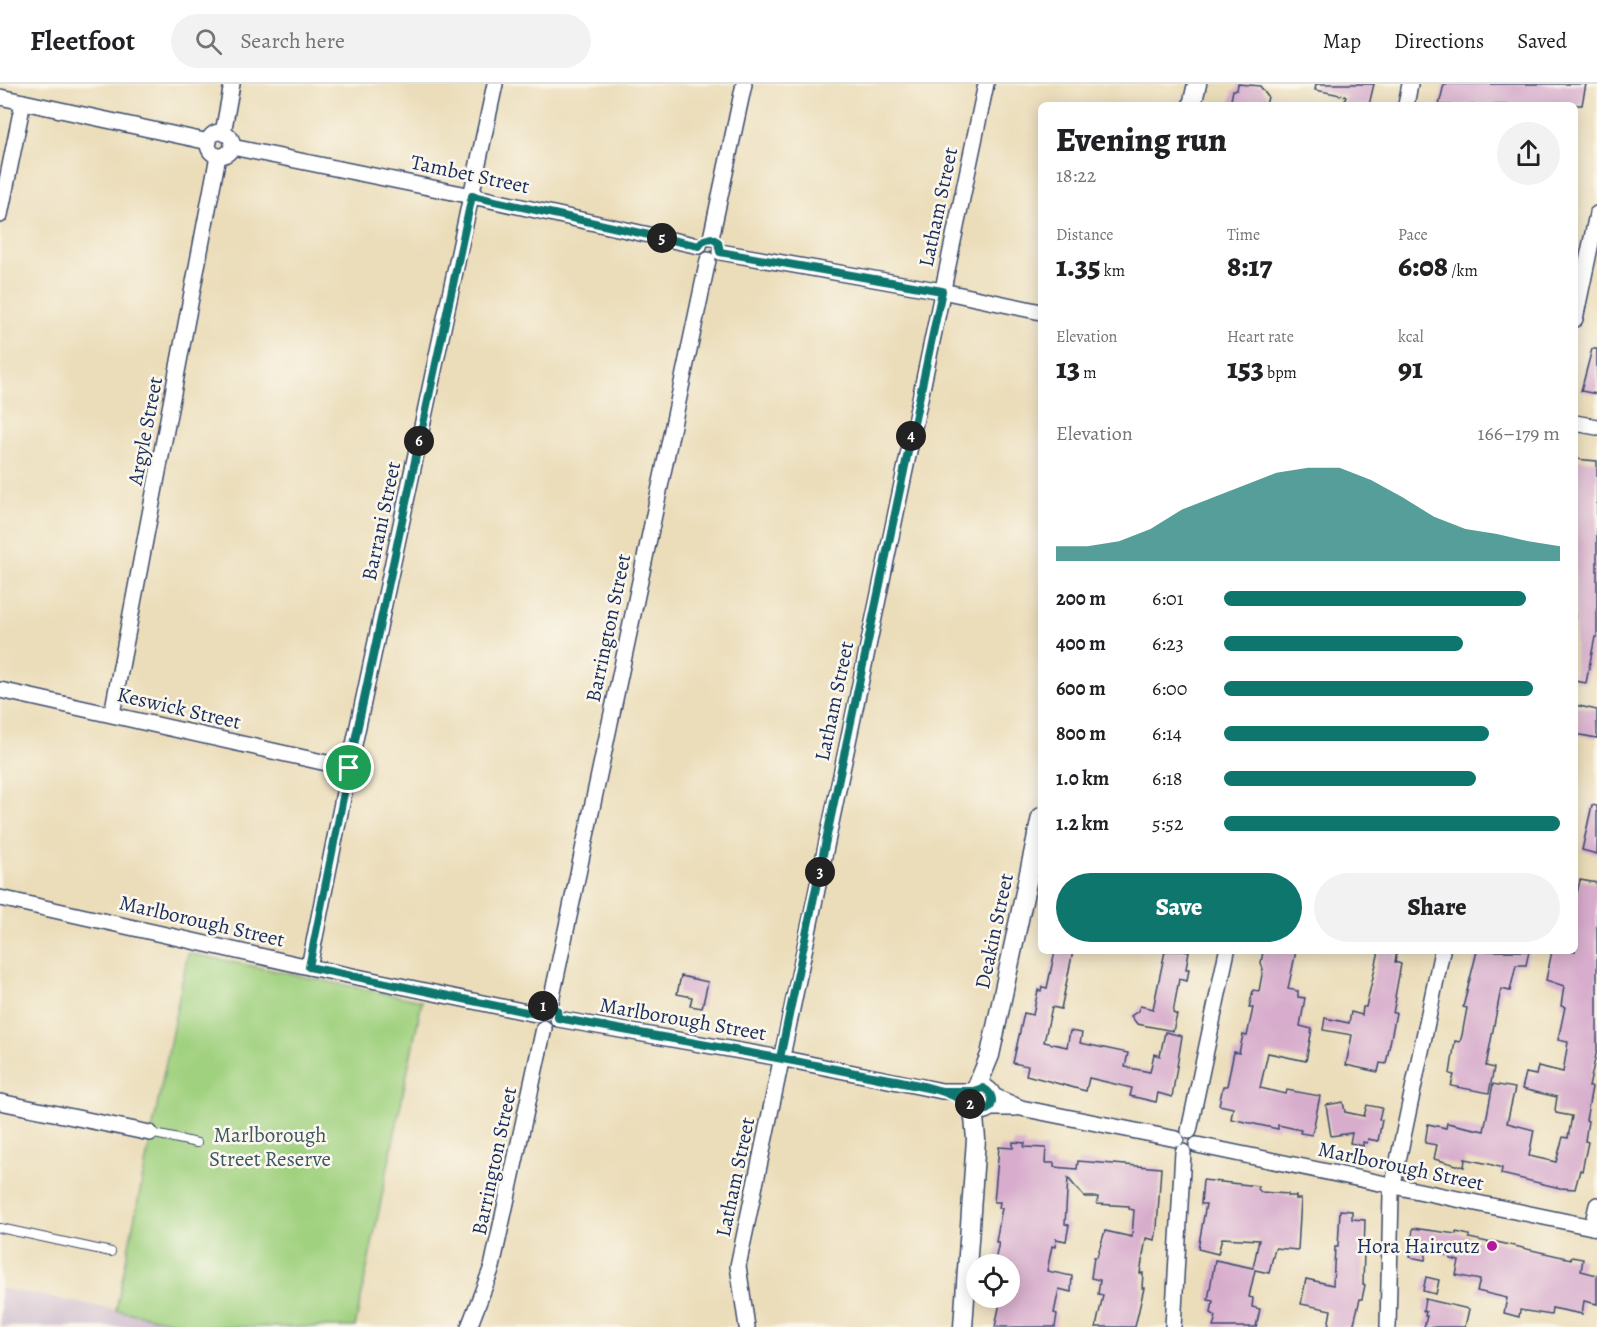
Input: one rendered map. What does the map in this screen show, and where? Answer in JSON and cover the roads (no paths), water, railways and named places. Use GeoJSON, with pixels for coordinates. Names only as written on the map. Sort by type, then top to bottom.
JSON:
{"type":"FeatureCollection","features":[{"type":"Feature","properties":{"kind":"street"},"geometry":{"type":"LineString","coordinates":[[223,133],[232,84]]}},
{"type":"Feature","properties":{"kind":"street","name":"Barrani Street"},"geometry":{"type":"LineString","coordinates":[[309,967],[349,768],[495,84]]}},
{"type":"Feature","properties":{"kind":"street"},"geometry":{"type":"LineString","coordinates":[[744,84],[705,242],[718,242],[714,256],[942,291],[1038,311]]}},
{"type":"Feature","properties":{"kind":"street","name":"Latham Street"},"geometry":{"type":"LineString","coordinates":[[747,1327],[738,1266],[986,84]]}},
{"type":"Feature","properties":{"kind":"street"},"geometry":{"type":"LineString","coordinates":[[1193,102],[1197,84]]}},
{"type":"Feature","properties":{"kind":"street"},"geometry":{"type":"LineString","coordinates":[[1407,102],[1410,84]]}},
{"type":"Feature","properties":{"kind":"street"},"geometry":{"type":"LineString","coordinates":[[0,97],[209,142]]}},
{"type":"Feature","properties":{"kind":"street"},"geometry":{"type":"LineString","coordinates":[[0,215],[23,102]]}},
{"type":"Feature","properties":{"kind":"street"},"geometry":{"type":"LineString","coordinates":[[215,133],[223,133],[230,138],[232,147],[227,154],[218,156],[210,151],[209,142],[215,133]]}},
{"type":"Feature","properties":{"kind":"street","name":"Tambet Street"},"geometry":{"type":"LineString","coordinates":[[232,147],[705,242]]}},
{"type":"Feature","properties":{"kind":"street","name":"Argyle Street"},"geometry":{"type":"LineString","coordinates":[[112,714],[218,156]]}},
{"type":"Feature","properties":{"kind":"street"},"geometry":{"type":"LineString","coordinates":[[1578,305],[1597,214]]}},
{"type":"Feature","properties":{"kind":"street","name":"Barrington Street"},"geometry":{"type":"LineString","coordinates":[[554,1012],[714,256]]}},
{"type":"Feature","properties":{"kind":"street"},"geometry":{"type":"LineString","coordinates":[[1578,424],[1597,427]]}},
{"type":"Feature","properties":{"kind":"street","name":"Keswick Street"},"geometry":{"type":"LineString","coordinates":[[0,690],[349,768]]}},
{"type":"Feature","properties":{"kind":"street","name":"Deakin Street"},"geometry":{"type":"LineString","coordinates":[[963,1327],[976,1139],[981,1099],[1038,831]]}},
{"type":"Feature","properties":{"kind":"street","name":"Marlborough Street"},"geometry":{"type":"LineString","coordinates":[[0,898],[309,967],[536,1014]]}},
{"type":"Feature","properties":{"kind":"street"},"geometry":{"type":"LineString","coordinates":[[1173,1327],[1186,1142],[1226,954]]}},
{"type":"Feature","properties":{"kind":"street"},"geometry":{"type":"LineString","coordinates":[[1388,1327],[1389,1211],[1441,954]]}},
{"type":"Feature","properties":{"kind":"street"},"geometry":{"type":"LineString","coordinates":[[543,1006],[554,1012],[552,1027],[544,1028],[538,1024],[536,1014],[543,1006]]}},
{"type":"Feature","properties":{"kind":"street","name":"Marlborough Street"},"geometry":{"type":"LineString","coordinates":[[554,1012],[1595,1227]]}},
{"type":"Feature","properties":{"kind":"street","name":"Barrington Street"},"geometry":{"type":"LineString","coordinates":[[470,1327],[492,1267],[544,1028]]}},
{"type":"Feature","properties":{"kind":"street"},"geometry":{"type":"LineString","coordinates":[[0,1102],[150,1132]]}},
{"type":"Feature","properties":{"kind":"street"},"geometry":{"type":"LineString","coordinates":[[1595,1227],[1597,1205]]}},
{"type":"Feature","properties":{"kind":"lane"},"geometry":{"type":"LineString","coordinates":[[150,1132],[197,1143]]}},
{"type":"Feature","properties":{"kind":"lane"},"geometry":{"type":"LineString","coordinates":[[0,1228],[111,1252]]}},
{"type":"Feature","properties":{"kind":"place","name":"Hora Haircutz"},"geometry":{"type":"Point","coordinates":[1492,1246]}},
{"type":"Feature","properties":{"kind":"park label","name":"Marlborough Street Reserve"},"geometry":{"type":"Point","coordinates":[270,1147]}}]}
